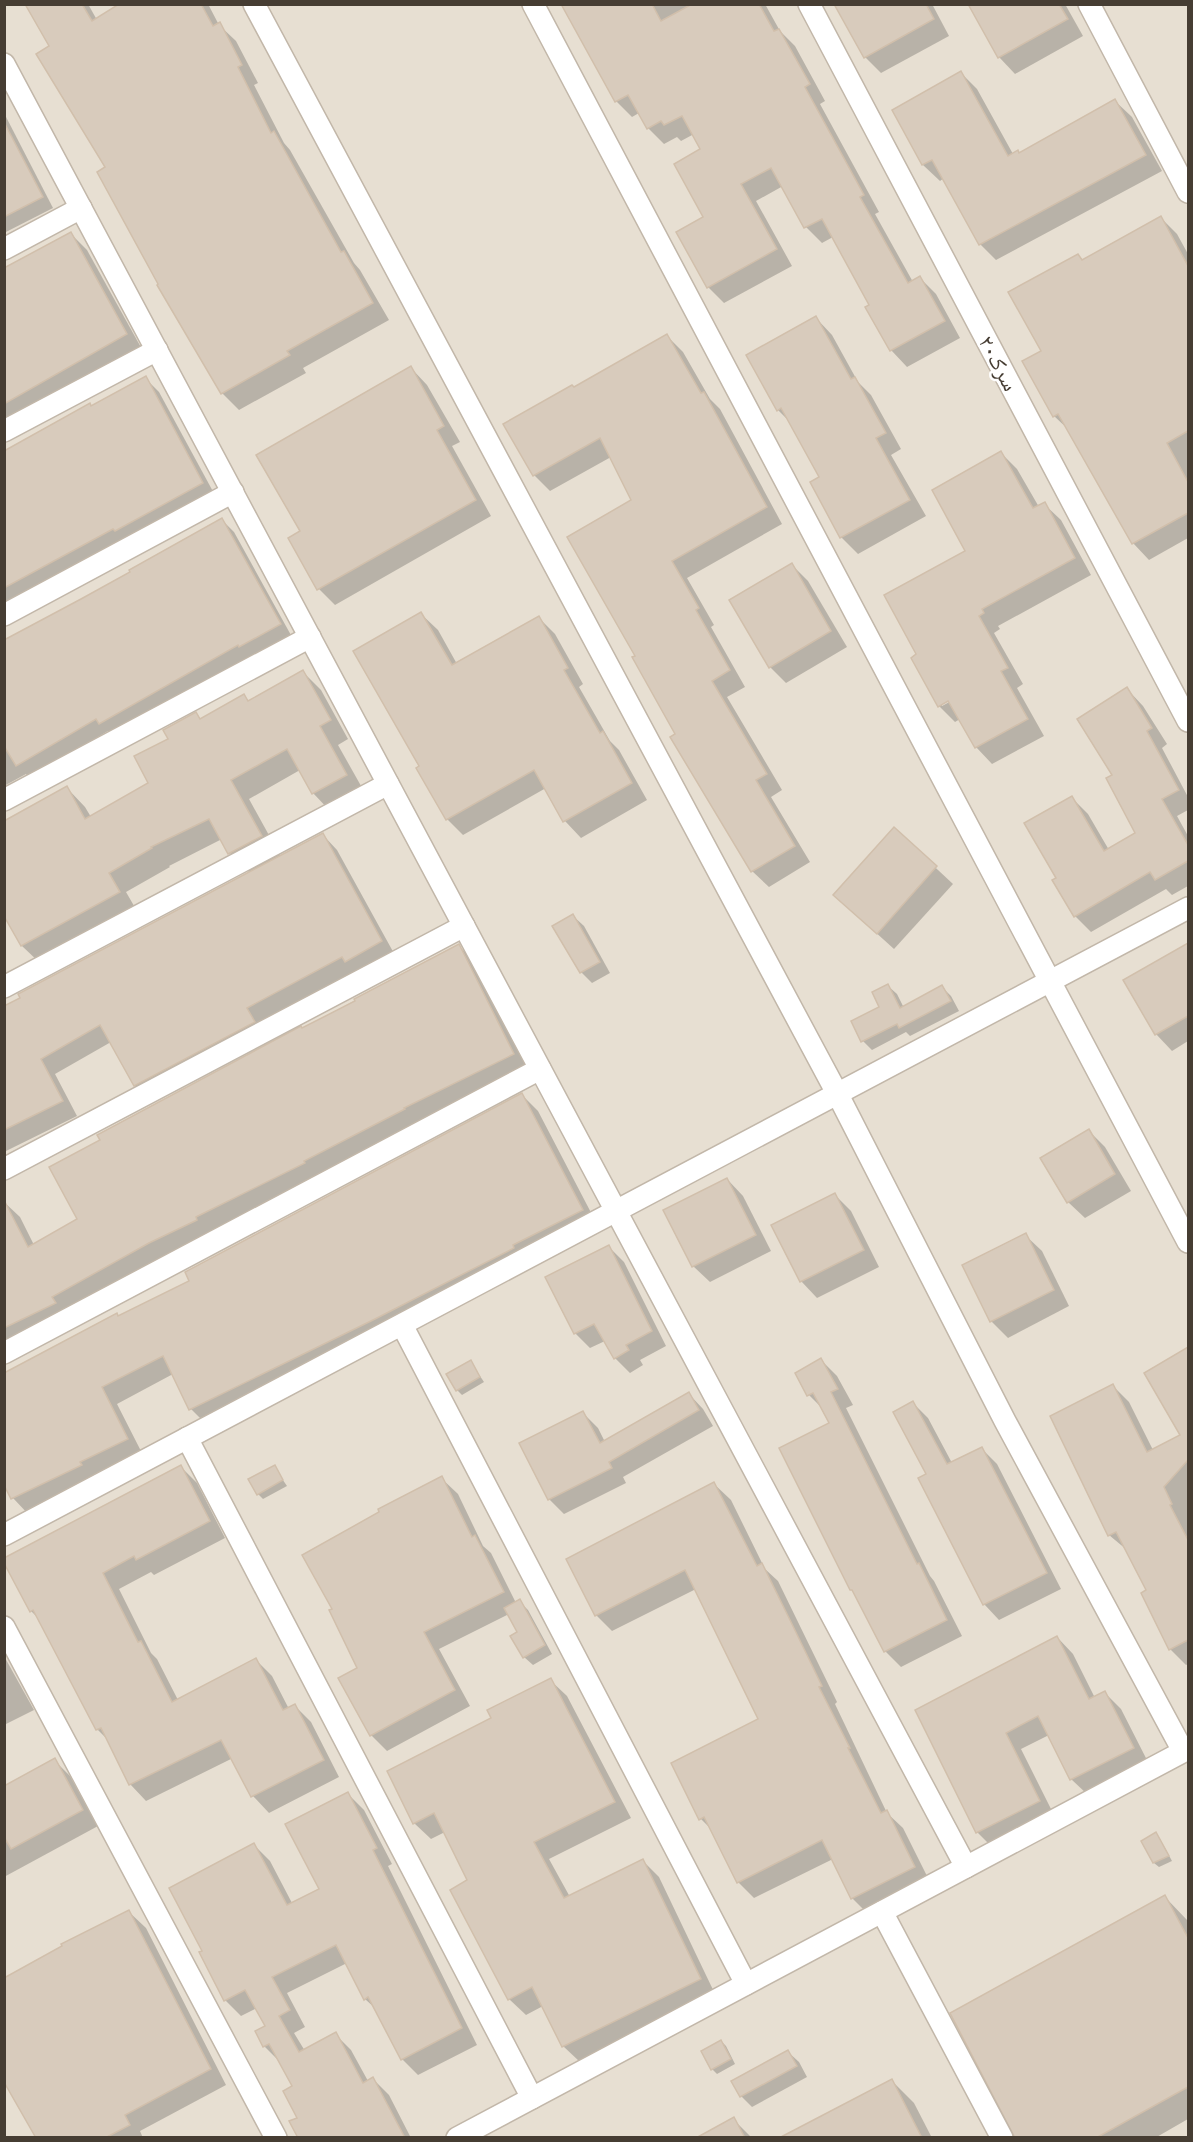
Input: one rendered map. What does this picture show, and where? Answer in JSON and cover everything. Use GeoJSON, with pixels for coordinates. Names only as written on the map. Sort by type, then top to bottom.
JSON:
{"type":"FeatureCollection","features":[{"type":"Feature","properties":{"kind":"street"},"geometry":{"type":"LineString","coordinates":[[255,4],[837,1095],[1005,1421],[1186,1750],[457,2138]]}},
{"type":"Feature","properties":{"kind":"street"},"geometry":{"type":"LineString","coordinates":[[533,4],[1188,1242]]}},
{"type":"Feature","properties":{"kind":"street","name":"سرک۲۰"},"geometry":{"type":"LineString","coordinates":[[809,4],[1188,721]]}},
{"type":"Feature","properties":{"kind":"street"},"geometry":{"type":"LineString","coordinates":[[1089,4],[1188,192]]}},
{"type":"Feature","properties":{"kind":"street"},"geometry":{"type":"LineString","coordinates":[[4,64],[966,1867]]}},
{"type":"Feature","properties":{"kind":"street"},"geometry":{"type":"LineString","coordinates":[[4,249],[81,208]]}},
{"type":"Feature","properties":{"kind":"street"},"geometry":{"type":"LineString","coordinates":[[4,431],[157,350]]}},
{"type":"Feature","properties":{"kind":"street"},"geometry":{"type":"LineString","coordinates":[[4,615],[233,492]]}},
{"type":"Feature","properties":{"kind":"street"},"geometry":{"type":"LineString","coordinates":[[4,800],[310,637]]}},
{"type":"Feature","properties":{"kind":"street"},"geometry":{"type":"LineString","coordinates":[[4,987],[388,784]]}},
{"type":"Feature","properties":{"kind":"street"},"geometry":{"type":"LineString","coordinates":[[5,1532],[402,1325],[1188,908]]}},
{"type":"Feature","properties":{"kind":"street"},"geometry":{"type":"LineString","coordinates":[[4,1169],[464,926]]}},
{"type":"Feature","properties":{"kind":"street"},"geometry":{"type":"LineString","coordinates":[[4,1353],[540,1069]]}},
{"type":"Feature","properties":{"kind":"street"},"geometry":{"type":"LineString","coordinates":[[402,1325],[746,1984]]}},
{"type":"Feature","properties":{"kind":"street"},"geometry":{"type":"LineString","coordinates":[[187,1438],[532,2098]]}},
{"type":"Feature","properties":{"kind":"street"},"geometry":{"type":"LineString","coordinates":[[4,1627],[276,2138]]}},
{"type":"Feature","properties":{"kind":"street"},"geometry":{"type":"LineString","coordinates":[[882,1912],[1002,2138]]}},
{"type":"Feature","properties":{"kind":"shaded area"},"geometry":{"type":"Polygon","coordinates":[[[5,5],[1188,5],[1188,2137],[5,2137],[5,5]]]}},
{"type":"Feature","properties":{"kind":"building"},"geometry":{"type":"Polygon","coordinates":[[[25,4],[82,4],[92,21],[119,4],[201,4],[213,26],[220,22],[242,65],[238,67],[271,133],[274,131],[341,252],[344,251],[373,303],[287,351],[290,355],[221,394],[157,285],[97,172],[105,167],[36,54],[49,46],[25,4]]]}},
{"type":"Feature","properties":{"kind":"building"},"geometry":{"type":"Polygon","coordinates":[[[561,4],[652,4],[661,21],[692,4],[759,4],[774,31],[779,29],[810,84],[805,87],[864,195],[860,197],[908,283],[920,276],[945,321],[890,351],[865,307],[869,305],[822,219],[804,228],[771,168],[741,184],[777,249],[707,288],[676,232],[703,217],[674,164],[700,149],[682,116],[664,125],[661,121],[647,129],[628,95],[615,102],[561,4]]]}},
{"type":"Feature","properties":{"kind":"building"},"geometry":{"type":"Polygon","coordinates":[[[834,4],[926,4],[934,19],[864,58],[834,4]]]}},
{"type":"Feature","properties":{"kind":"building"},"geometry":{"type":"Polygon","coordinates":[[[968,4],[1059,4],[1068,19],[998,58],[968,4]]]}},
{"type":"Feature","properties":{"kind":"building"},"geometry":{"type":"Polygon","coordinates":[[[961,71],[1008,156],[1018,150],[1019,153],[1115,99],[1146,155],[979,245],[932,160],[922,165],[892,110],[961,71]]]}},
{"type":"Feature","properties":{"kind":"building"},"geometry":{"type":"Polygon","coordinates":[[[4,122],[43,197],[4,217],[4,122]]]}},
{"type":"Feature","properties":{"kind":"building"},"geometry":{"type":"Polygon","coordinates":[[[1161,216],[1188,266],[1188,431],[1167,443],[1188,482],[1188,513],[1132,544],[1058,414],[1053,417],[1022,361],[1041,351],[1008,292],[1078,254],[1082,260],[1161,216]]]}},
{"type":"Feature","properties":{"kind":"building"},"geometry":{"type":"Polygon","coordinates":[[[71,232],[127,334],[4,404],[4,268],[71,232]]]}},
{"type":"Feature","properties":{"kind":"building"},"geometry":{"type":"Polygon","coordinates":[[[816,316],[851,379],[855,377],[886,433],[876,438],[910,500],[840,538],[810,482],[819,477],[781,408],[777,411],[746,355],[816,316]]]}},
{"type":"Feature","properties":{"kind":"building"},"geometry":{"type":"Polygon","coordinates":[[[667,334],[701,393],[704,392],[767,507],[672,561],[699,608],[696,610],[730,670],[712,681],[767,774],[756,780],[795,846],[751,872],[670,737],[675,734],[632,657],[635,656],[567,537],[631,500],[600,438],[533,476],[503,424],[667,334]]]}},
{"type":"Feature","properties":{"kind":"building"},"geometry":{"type":"Polygon","coordinates":[[[411,366],[444,426],[437,430],[476,500],[317,590],[288,538],[300,531],[256,455],[411,366]]]}},
{"type":"Feature","properties":{"kind":"building"},"geometry":{"type":"Polygon","coordinates":[[[146,376],[203,483],[4,588],[4,451],[90,403],[91,406],[146,376]]]}},
{"type":"Feature","properties":{"kind":"building"},"geometry":{"type":"Polygon","coordinates":[[[1001,451],[1033,508],[1045,502],[1075,558],[982,609],[984,613],[979,616],[1008,668],[1001,671],[1028,719],[975,748],[948,701],[938,707],[911,658],[916,654],[884,595],[965,551],[932,490],[1001,451]]]}},
{"type":"Feature","properties":{"kind":"building"},"geometry":{"type":"Polygon","coordinates":[[[222,518],[281,624],[239,647],[238,645],[99,724],[96,719],[16,766],[4,746],[4,640],[130,572],[129,570],[222,518]]]}},
{"type":"Feature","properties":{"kind":"building"},"geometry":{"type":"Polygon","coordinates":[[[792,563],[831,631],[769,668],[729,600],[792,563]]]}},
{"type":"Feature","properties":{"kind":"building"},"geometry":{"type":"Polygon","coordinates":[[[421,612],[452,665],[539,616],[568,668],[564,670],[600,733],[603,731],[632,783],[563,822],[534,770],[446,820],[416,768],[419,766],[353,651],[421,612]]]}},
{"type":"Feature","properties":{"kind":"building"},"geometry":{"type":"Polygon","coordinates":[[[303,670],[331,720],[320,726],[347,775],[312,794],[287,749],[231,780],[262,836],[228,854],[209,819],[151,847],[109,873],[120,892],[21,946],[4,916],[4,821],[67,786],[85,819],[148,783],[134,756],[168,739],[163,730],[196,712],[200,719],[244,694],[248,701],[303,670]]]}},
{"type":"Feature","properties":{"kind":"building"},"geometry":{"type":"Polygon","coordinates":[[[1127,687],[1152,728],[1147,731],[1179,790],[1162,799],[1188,845],[1188,861],[1155,880],[1150,872],[1074,917],[1052,880],[1056,878],[1024,823],[1072,796],[1104,851],[1135,833],[1106,778],[1112,775],[1077,719],[1127,687]]]}},
{"type":"Feature","properties":{"kind":"building"},"geometry":{"type":"Polygon","coordinates":[[[894,827],[937,866],[877,934],[833,895],[894,827]]]}},
{"type":"Feature","properties":{"kind":"building"},"geometry":{"type":"Polygon","coordinates":[[[323,833],[382,941],[345,962],[342,957],[247,1008],[255,1022],[134,1086],[100,1025],[41,1059],[63,1101],[4,1130],[4,1006],[20,998],[18,994],[323,833]]]}},
{"type":"Feature","properties":{"kind":"building"},"geometry":{"type":"Polygon","coordinates":[[[573,914],[600,962],[580,973],[552,926],[573,914]]]}},
{"type":"Feature","properties":{"kind":"building"},"geometry":{"type":"Polygon","coordinates":[[[1188,943],[1188,1016],[1155,1035],[1123,980],[1188,943]]]}},
{"type":"Feature","properties":{"kind":"building"},"geometry":{"type":"Polygon","coordinates":[[[459,944],[514,1054],[404,1108],[304,1161],[305,1163],[196,1217],[197,1220],[149,1243],[52,1297],[56,1303],[4,1328],[4,1200],[28,1247],[77,1219],[49,1167],[100,1140],[97,1135],[301,1026],[302,1028],[355,1001],[354,999],[459,944]]]}},
{"type":"Feature","properties":{"kind":"building"},"geometry":{"type":"Polygon","coordinates":[[[888,984],[900,1008],[942,985],[951,1001],[899,1028],[897,1024],[861,1042],[851,1021],[879,1007],[872,992],[888,984]]]}},
{"type":"Feature","properties":{"kind":"building"},"geometry":{"type":"Polygon","coordinates":[[[522,1093],[583,1210],[375,1319],[189,1410],[163,1356],[102,1387],[128,1439],[80,1462],[82,1465],[11,1499],[4,1485],[4,1373],[117,1313],[118,1316],[189,1281],[185,1272],[522,1093]]]}},
{"type":"Feature","properties":{"kind":"building"},"geometry":{"type":"Polygon","coordinates":[[[1089,1129],[1115,1174],[1067,1203],[1040,1158],[1089,1129]]]}},
{"type":"Feature","properties":{"kind":"building"},"geometry":{"type":"Polygon","coordinates":[[[727,1178],[756,1235],[692,1267],[663,1210],[727,1178]]]}},
{"type":"Feature","properties":{"kind":"building"},"geometry":{"type":"Polygon","coordinates":[[[835,1193],[864,1250],[800,1282],[771,1225],[835,1193]]]}},
{"type":"Feature","properties":{"kind":"building"},"geometry":{"type":"Polygon","coordinates":[[[1026,1233],[1054,1290],[990,1322],[962,1265],[1026,1233]]]}},
{"type":"Feature","properties":{"kind":"building"},"geometry":{"type":"Polygon","coordinates":[[[609,1245],[652,1331],[626,1345],[629,1350],[614,1359],[594,1324],[574,1334],[545,1277],[609,1245]]]}},
{"type":"Feature","properties":{"kind":"building"},"geometry":{"type":"Polygon","coordinates":[[[1188,1347],[1188,1460],[1164,1487],[1172,1504],[1170,1505],[1188,1540],[1188,1640],[1169,1650],[1141,1593],[1146,1590],[1116,1532],[1108,1536],[1050,1416],[1113,1384],[1147,1452],[1180,1435],[1144,1373],[1188,1347]]]}},
{"type":"Feature","properties":{"kind":"building"},"geometry":{"type":"Polygon","coordinates":[[[821,1358],[838,1389],[831,1392],[947,1620],[884,1652],[850,1590],[779,1448],[829,1423],[813,1393],[807,1396],[795,1373],[821,1358]]]}},
{"type":"Feature","properties":{"kind":"building"},"geometry":{"type":"Polygon","coordinates":[[[471,1360],[480,1377],[456,1391],[446,1374],[471,1360]]]}},
{"type":"Feature","properties":{"kind":"building"},"geometry":{"type":"Polygon","coordinates":[[[689,1392],[699,1410],[609,1462],[612,1468],[548,1500],[519,1443],[583,1411],[600,1443],[689,1392]]]}},
{"type":"Feature","properties":{"kind":"building"},"geometry":{"type":"Polygon","coordinates":[[[913,1401],[947,1464],[982,1447],[1047,1573],[983,1605],[918,1478],[926,1474],[893,1412],[913,1401]]]}},
{"type":"Feature","properties":{"kind":"building"},"geometry":{"type":"Polygon","coordinates":[[[181,1465],[210,1521],[136,1560],[134,1556],[103,1573],[172,1702],[256,1658],[283,1710],[295,1704],[324,1760],[251,1797],[221,1740],[129,1785],[101,1728],[96,1730],[33,1610],[30,1612],[4,1563],[4,1558],[181,1465]]]}},
{"type":"Feature","properties":{"kind":"building"},"geometry":{"type":"Polygon","coordinates":[[[275,1465],[283,1480],[257,1495],[248,1479],[275,1465]]]}},
{"type":"Feature","properties":{"kind":"building"},"geometry":{"type":"Polygon","coordinates":[[[442,1476],[472,1537],[475,1535],[504,1592],[424,1632],[455,1690],[370,1736],[338,1678],[357,1668],[329,1610],[332,1609],[302,1555],[379,1512],[378,1509],[442,1476]]]}},
{"type":"Feature","properties":{"kind":"building"},"geometry":{"type":"Polygon","coordinates":[[[714,1482],[757,1566],[762,1563],[822,1686],[819,1687],[850,1748],[848,1748],[881,1813],[887,1810],[915,1867],[851,1899],[822,1840],[737,1883],[704,1817],[699,1820],[671,1763],[758,1719],[685,1570],[595,1616],[566,1559],[714,1482]]]}},
{"type":"Feature","properties":{"kind":"building"},"geometry":{"type":"Polygon","coordinates":[[[520,1599],[545,1645],[523,1658],[510,1636],[517,1632],[504,1608],[520,1599]]]}},
{"type":"Feature","properties":{"kind":"building"},"geometry":{"type":"Polygon","coordinates":[[[1057,1636],[1089,1699],[1105,1691],[1134,1748],[1070,1780],[1038,1716],[1006,1733],[1040,1801],[976,1833],[915,1710],[1057,1636]]]}},
{"type":"Feature","properties":{"kind":"building"},"geometry":{"type":"Polygon","coordinates":[[[551,1678],[615,1802],[534,1842],[564,1898],[643,1859],[701,1979],[562,2047],[532,1987],[508,2000],[450,1890],[467,1880],[434,1813],[413,1824],[387,1771],[491,1718],[487,1710],[551,1678]]]}},
{"type":"Feature","properties":{"kind":"building"},"geometry":{"type":"Polygon","coordinates":[[[55,1758],[83,1810],[11,1849],[4,1837],[4,1786],[55,1758]]]}},
{"type":"Feature","properties":{"kind":"building"},"geometry":{"type":"Polygon","coordinates":[[[348,1792],[377,1848],[373,1850],[462,2028],[401,2060],[368,1997],[364,2000],[336,1945],[272,1977],[290,2010],[279,2016],[299,2052],[336,2032],[363,2083],[373,2077],[405,2138],[298,2138],[289,2121],[297,2118],[283,2091],[292,2086],[269,2044],[263,2047],[255,2031],[265,2026],[245,1990],[224,2001],[199,1952],[202,1951],[169,1888],[254,1843],[287,1905],[319,1889],[285,1824],[348,1792]]]}},
{"type":"Feature","properties":{"kind":"building"},"geometry":{"type":"Polygon","coordinates":[[[1156,1832],[1169,1856],[1153,1863],[1141,1841],[1156,1832]]]}},
{"type":"Feature","properties":{"kind":"building"},"geometry":{"type":"Polygon","coordinates":[[[1165,1895],[1188,1938],[1188,2087],[1096,2138],[1015,2138],[950,2013],[1165,1895]]]}},
{"type":"Feature","properties":{"kind":"building"},"geometry":{"type":"Polygon","coordinates":[[[129,1910],[211,2069],[125,2115],[130,2125],[105,2138],[36,2138],[4,2082],[4,1978],[62,1946],[61,1944],[129,1910]]]}},
{"type":"Feature","properties":{"kind":"building"},"geometry":{"type":"Polygon","coordinates":[[[721,2040],[731,2059],[711,2070],[701,2051],[721,2040]]]}},
{"type":"Feature","properties":{"kind":"building"},"geometry":{"type":"Polygon","coordinates":[[[788,2050],[797,2066],[740,2097],[731,2081],[788,2050]]]}},
{"type":"Feature","properties":{"kind":"building"},"geometry":{"type":"Polygon","coordinates":[[[892,2079],[922,2138],[779,2138],[892,2079]]]}},
{"type":"Feature","properties":{"kind":"building"},"geometry":{"type":"Polygon","coordinates":[[[734,2117],[745,2138],[696,2138],[734,2117]]]}}]}
